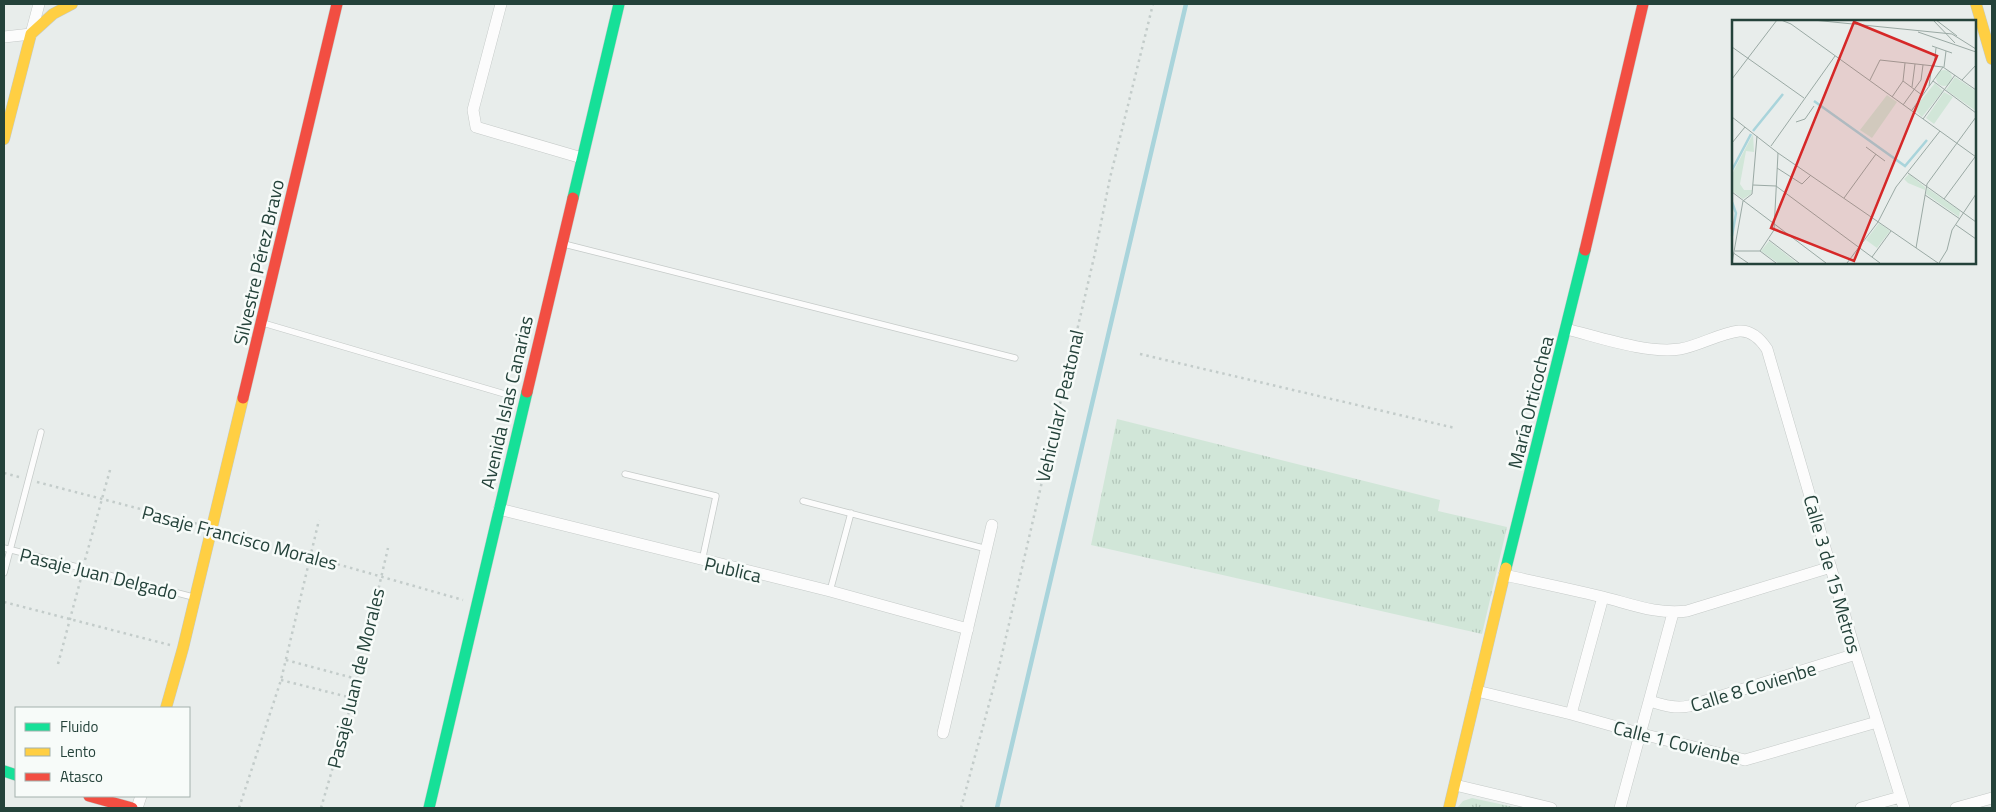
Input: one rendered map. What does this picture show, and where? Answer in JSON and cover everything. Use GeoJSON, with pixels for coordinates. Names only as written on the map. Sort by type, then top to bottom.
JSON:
{"type":"FeatureCollection","features":[{"type":"Feature","properties":{"kind":"street"},"geometry":{"type":"LineString","coordinates":[[4,138],[39,4]]}},
{"type":"Feature","properties":{"kind":"street"},"geometry":{"type":"LineString","coordinates":[[4,37],[31,34],[52,14],[72,4]]}},
{"type":"Feature","properties":{"kind":"street","name":"Silvestre Pérez Bravo"},"geometry":{"type":"LineString","coordinates":[[166,707],[183,648],[337,4]]}},
{"type":"Feature","properties":{"kind":"street"},"geometry":{"type":"LineString","coordinates":[[501,4],[473,110],[476,127],[582,158]]}},
{"type":"Feature","properties":{"kind":"street","name":"Avenida Islas Canarias"},"geometry":{"type":"LineString","coordinates":[[429,808],[498,509],[619,4]]}},
{"type":"Feature","properties":{"kind":"street","name":"María Orticochea"},"geometry":{"type":"LineString","coordinates":[[1449,808],[1643,4]]}},
{"type":"Feature","properties":{"kind":"street"},"geometry":{"type":"LineString","coordinates":[[1976,4],[1992,59]]}},
{"type":"Feature","properties":{"kind":"street","name":"Calle 3 de 15 Metros"},"geometry":{"type":"LineString","coordinates":[[1566,329],[1646,348],[1663,350],[1680,349],[1740,331],[1761,340],[1767,349],[1856,654],[1902,803]]}},
{"type":"Feature","properties":{"kind":"street","name":"Publica"},"geometry":{"type":"LineString","coordinates":[[498,509],[830,592],[968,629]]}},
{"type":"Feature","properties":{"kind":"street"},"geometry":{"type":"LineString","coordinates":[[943,733],[992,525]]}},
{"type":"Feature","properties":{"kind":"street"},"geometry":{"type":"LineString","coordinates":[[1504,575],[1603,597],[1659,612],[1673,613],[1687,611],[1831,567]]}},
{"type":"Feature","properties":{"kind":"street"},"geometry":{"type":"LineString","coordinates":[[1571,714],[1603,597]]}},
{"type":"Feature","properties":{"kind":"street"},"geometry":{"type":"LineString","coordinates":[[1620,808],[1642,734],[1673,613]]}},
{"type":"Feature","properties":{"kind":"street","name":"Calle 8 Covienbe"},"geometry":{"type":"LineString","coordinates":[[1650,701],[1672,707],[1689,706],[1856,654]]}},
{"type":"Feature","properties":{"kind":"street","name":"Calle 1 Covienbe"},"geometry":{"type":"LineString","coordinates":[[1477,691],[1745,760],[1877,722]]}},
{"type":"Feature","properties":{"kind":"street"},"geometry":{"type":"LineString","coordinates":[[1455,786],[1551,808]]}},
{"type":"Feature","properties":{"kind":"street"},"geometry":{"type":"LineString","coordinates":[[93,797],[132,808]]}},
{"type":"Feature","properties":{"kind":"street"},"geometry":{"type":"LineString","coordinates":[[1956,808],[1992,798]]}},
{"type":"Feature","properties":{"kind":"street"},"geometry":{"type":"LineString","coordinates":[[1861,808],[1902,803]]}},
{"type":"Feature","properties":{"kind":"lane"},"geometry":{"type":"LineString","coordinates":[[562,243],[1015,358]]}},
{"type":"Feature","properties":{"kind":"lane"},"geometry":{"type":"LineString","coordinates":[[261,323],[508,395]]}},
{"type":"Feature","properties":{"kind":"lane"},"geometry":{"type":"LineString","coordinates":[[4,573],[7,549],[29,480],[41,432]]}},
{"type":"Feature","properties":{"kind":"lane"},"geometry":{"type":"LineString","coordinates":[[625,474],[716,496],[702,561]]}},
{"type":"Feature","properties":{"kind":"lane"},"geometry":{"type":"LineString","coordinates":[[803,501],[987,548]]}},
{"type":"Feature","properties":{"kind":"lane"},"geometry":{"type":"LineString","coordinates":[[830,592],[851,513]]}},
{"type":"Feature","properties":{"kind":"lane","name":"Pasaje Juan Delgado"},"geometry":{"type":"LineString","coordinates":[[7,549],[195,597]]}},
{"type":"Feature","properties":{"kind":"path","name":"Vehicular/ Peatonal"},"geometry":{"type":"LineString","coordinates":[[961,808],[999,667],[1095,253],[1110,178],[1154,4]]}},
{"type":"Feature","properties":{"kind":"path"},"geometry":{"type":"LineString","coordinates":[[1140,354],[1455,428]]}},
{"type":"Feature","properties":{"kind":"path","name":"Pasaje Francisco Morales"},"geometry":{"type":"LineString","coordinates":[[4,473],[311,555],[476,604]]}},
{"type":"Feature","properties":{"kind":"path"},"geometry":{"type":"LineString","coordinates":[[239,808],[281,680],[319,520]]}},
{"type":"Feature","properties":{"kind":"path","name":"Pasaje Juan de Morales"},"geometry":{"type":"LineString","coordinates":[[321,808],[353,698],[388,548]]}},
{"type":"Feature","properties":{"kind":"path"},"geometry":{"type":"LineString","coordinates":[[4,602],[183,648]]}},
{"type":"Feature","properties":{"kind":"path"},"geometry":{"type":"LineString","coordinates":[[286,660],[357,679]]}},
{"type":"Feature","properties":{"kind":"path"},"geometry":{"type":"LineString","coordinates":[[281,680],[353,698]]}},
{"type":"Feature","properties":{"kind":"green space"},"geometry":{"type":"Polygon","coordinates":[[[1117,419],[1440,500],[1438,511],[1507,527],[1482,634],[1091,545],[1117,419]]]}},
{"type":"Feature","properties":{"kind":"green space"},"geometry":{"type":"Polygon","coordinates":[[[1472,798],[1518,808],[1457,808],[1463,801],[1472,798]]]}},
{"type":"Feature","properties":{"kind":"waterway"},"geometry":{"type":"LineString","coordinates":[[997,808],[1186,4]]}},
{"type":"Feature","properties":{"kind":"traffic: fast"},"geometry":{"type":"LineString","coordinates":[[573,198],[619,4]]}},
{"type":"Feature","properties":{"kind":"traffic: fast"},"geometry":{"type":"LineString","coordinates":[[1506,568],[1585,250]]}},
{"type":"Feature","properties":{"kind":"traffic: fast"},"geometry":{"type":"LineString","coordinates":[[429,808],[527,392]]}},
{"type":"Feature","properties":{"kind":"traffic: fast"},"geometry":{"type":"LineString","coordinates":[[4,771],[15,775]]}},
{"type":"Feature","properties":{"kind":"traffic: slow"},"geometry":{"type":"LineString","coordinates":[[4,139],[31,34],[53,14],[72,4]]}},
{"type":"Feature","properties":{"kind":"traffic: slow"},"geometry":{"type":"LineString","coordinates":[[1976,4],[1992,59]]}},
{"type":"Feature","properties":{"kind":"traffic: slow"},"geometry":{"type":"LineString","coordinates":[[166,707],[183,648],[243,398]]}},
{"type":"Feature","properties":{"kind":"traffic: slow"},"geometry":{"type":"LineString","coordinates":[[1449,808],[1506,568]]}},
{"type":"Feature","properties":{"kind":"traffic: jam"},"geometry":{"type":"LineString","coordinates":[[243,398],[337,4]]}},
{"type":"Feature","properties":{"kind":"traffic: jam"},"geometry":{"type":"LineString","coordinates":[[1585,250],[1643,4]]}},
{"type":"Feature","properties":{"kind":"traffic: jam"},"geometry":{"type":"LineString","coordinates":[[527,392],[573,198]]}},
{"type":"Feature","properties":{"kind":"traffic: jam"},"geometry":{"type":"LineString","coordinates":[[93,797],[132,808]]}}]}
